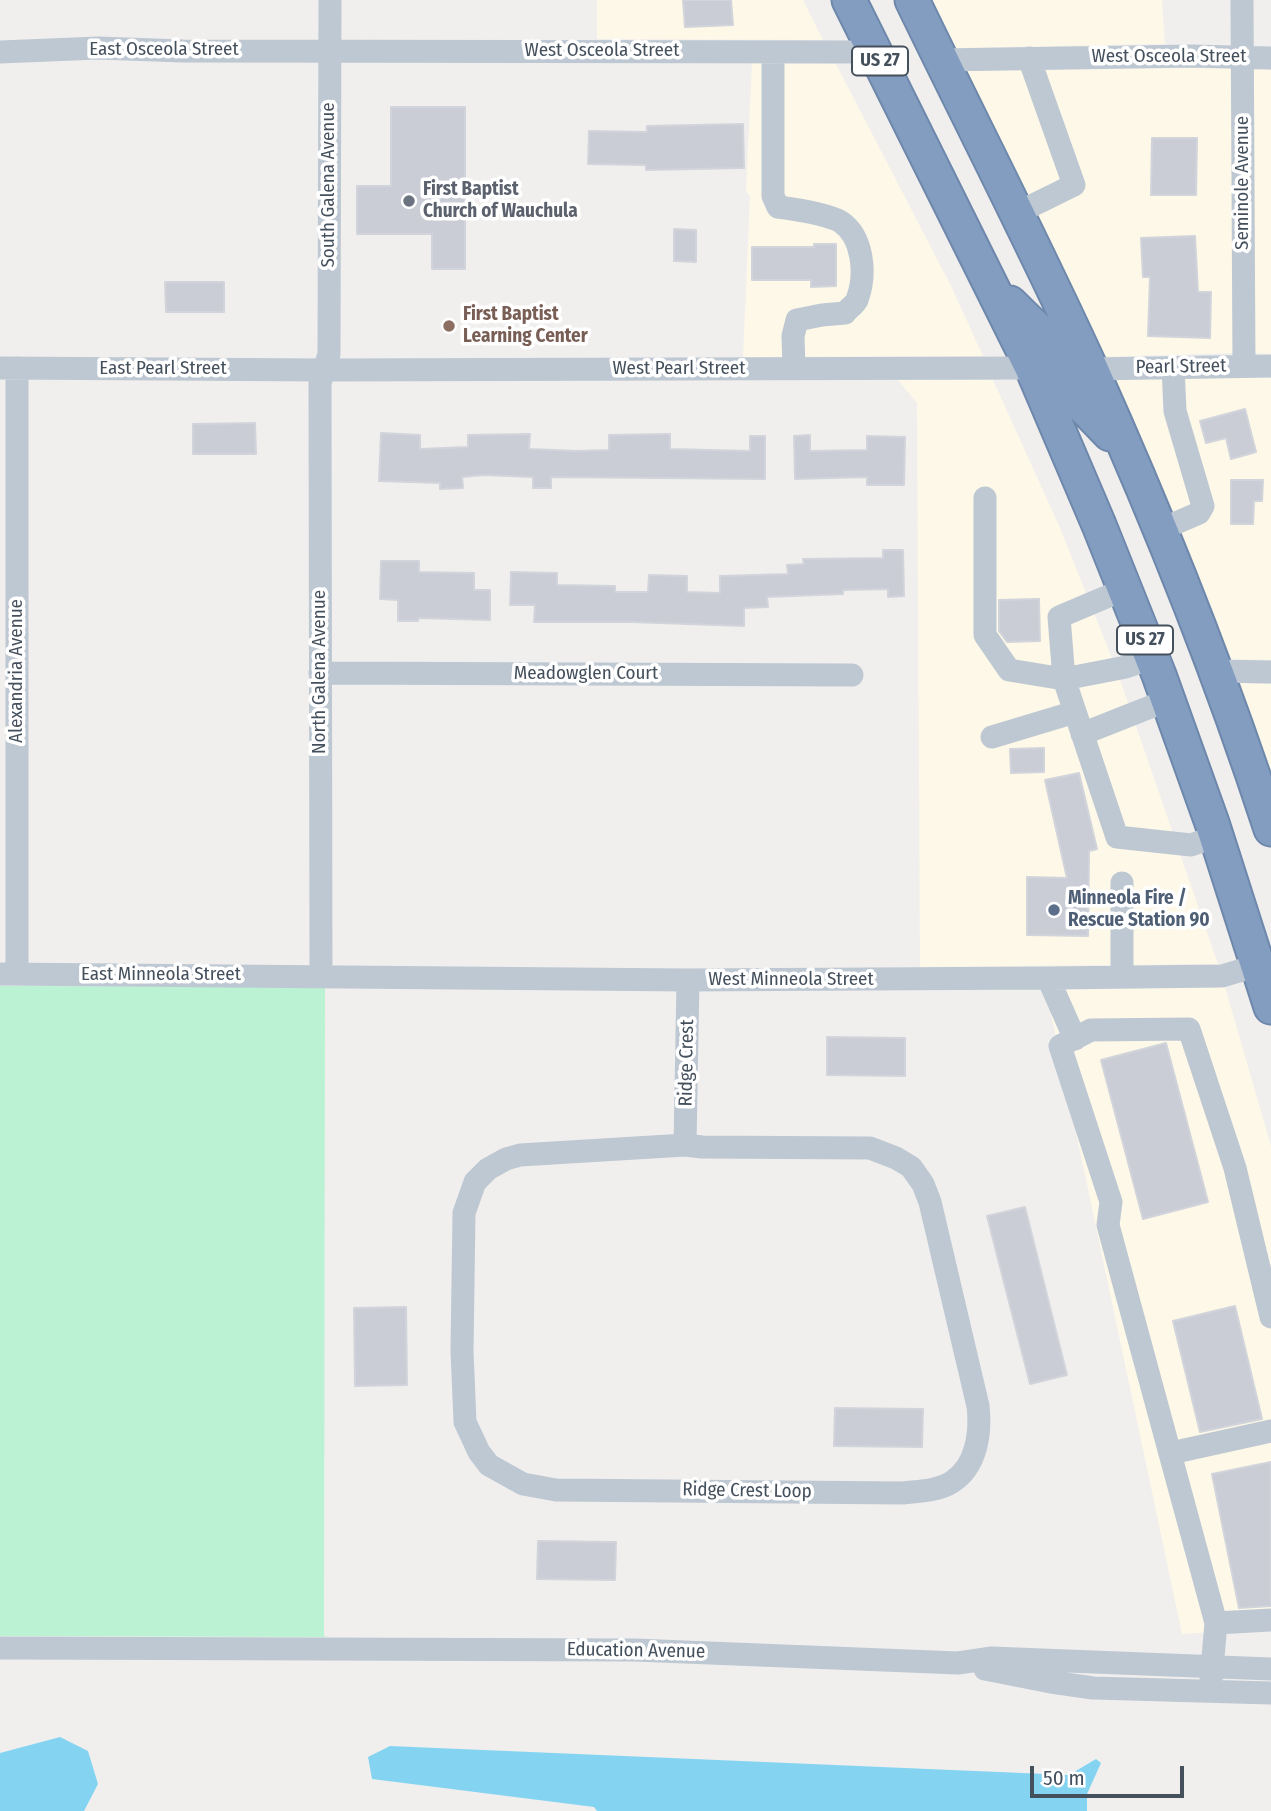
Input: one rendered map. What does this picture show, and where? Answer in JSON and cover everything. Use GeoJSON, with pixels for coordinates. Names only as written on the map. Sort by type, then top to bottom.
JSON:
{"type":"FeatureCollection","features":[{"type":"Feature","properties":{"kind":"highway","name":"US 27"},"geometry":{"type":"LineString","coordinates":[[849,0],[1032,368],[1125,589],[1216,836],[1271,1007]]}},
{"type":"Feature","properties":{"kind":"highway","name":"US 27"},"geometry":{"type":"LineString","coordinates":[[912,0],[1091,369],[1128,453],[1215,671],[1271,829]]}},
{"type":"Feature","properties":{"kind":"highway"},"geometry":{"type":"LineString","coordinates":[[991,285],[1045,338],[1091,369]]}},
{"type":"Feature","properties":{"kind":"highway"},"geometry":{"type":"LineString","coordinates":[[1032,368],[1078,401],[1128,453]]}},
{"type":"Feature","properties":{"kind":"street","name":"South Galena Avenue"},"geometry":{"type":"LineString","coordinates":[[325,370],[329,354],[330,0]]}},
{"type":"Feature","properties":{"kind":"street","name":"Seminole Avenue"},"geometry":{"type":"LineString","coordinates":[[1242,0],[1244,365]]}},
{"type":"Feature","properties":{"kind":"street","name":"East Osceola Street"},"geometry":{"type":"LineString","coordinates":[[0,52],[98,48],[183,51],[328,50]]}},
{"type":"Feature","properties":{"kind":"street","name":"West Osceola Street"},"geometry":{"type":"LineString","coordinates":[[328,50],[875,52]]}},
{"type":"Feature","properties":{"kind":"street"},"geometry":{"type":"LineString","coordinates":[[773,52],[772,196],[778,207],[806,211],[841,222],[858,241],[861,271],[858,299],[845,313],[822,314],[797,320],[793,336],[794,368]]}},
{"type":"Feature","properties":{"kind":"street"},"geometry":{"type":"LineString","coordinates":[[1015,214],[1074,185],[1029,58]]}},
{"type":"Feature","properties":{"kind":"street","name":"West Osceola Street"},"geometry":{"type":"LineString","coordinates":[[941,60],[1271,58]]}},
{"type":"Feature","properties":{"kind":"street","name":"Pearl Street"},"geometry":{"type":"LineString","coordinates":[[1091,369],[1271,366]]}},
{"type":"Feature","properties":{"kind":"street"},"geometry":{"type":"LineString","coordinates":[[1160,530],[1199,513],[1203,506],[1174,411],[1173,367]]}},
{"type":"Feature","properties":{"kind":"street","name":"East Pearl Street"},"geometry":{"type":"LineString","coordinates":[[9,368],[325,370]]}},
{"type":"Feature","properties":{"kind":"street","name":"Alexandria Avenue"},"geometry":{"type":"LineString","coordinates":[[9,368],[9,974]]}},
{"type":"Feature","properties":{"kind":"street","name":"West Pearl Street"},"geometry":{"type":"LineString","coordinates":[[325,370],[1032,368]]}},
{"type":"Feature","properties":{"kind":"street","name":"North Galena Avenue"},"geometry":{"type":"LineString","coordinates":[[321,975],[320,383],[325,370]]}},
{"type":"Feature","properties":{"kind":"street"},"geometry":{"type":"LineString","coordinates":[[985,498],[985,635],[1009,670],[1064,679],[1126,667],[1152,658]]}},
{"type":"Feature","properties":{"kind":"street"},"geometry":{"type":"LineString","coordinates":[[1125,589],[1059,617],[1064,679],[1117,837],[1191,845],[1216,836]]}},
{"type":"Feature","properties":{"kind":"street"},"geometry":{"type":"LineString","coordinates":[[1215,671],[1271,672]]}},
{"type":"Feature","properties":{"kind":"street","name":"Meadowglen Court"},"geometry":{"type":"LineString","coordinates":[[320,673],[852,675]]}},
{"type":"Feature","properties":{"kind":"street"},"geometry":{"type":"LineString","coordinates":[[1082,734],[1168,700]]}},
{"type":"Feature","properties":{"kind":"street"},"geometry":{"type":"LineString","coordinates":[[992,737],[1075,712]]}},
{"type":"Feature","properties":{"kind":"street"},"geometry":{"type":"LineString","coordinates":[[1122,883],[1122,977]]}},
{"type":"Feature","properties":{"kind":"street","name":"West Minneola Street"},"geometry":{"type":"LineString","coordinates":[[321,975],[688,980],[1048,978],[1222,976],[1259,965]]}},
{"type":"Feature","properties":{"kind":"street","name":"East Minneola Street"},"geometry":{"type":"LineString","coordinates":[[9,974],[321,975]]}},
{"type":"Feature","properties":{"kind":"street"},"geometry":{"type":"LineString","coordinates":[[1048,978],[1075,1039]]}},
{"type":"Feature","properties":{"kind":"street","name":"Ridge Crest"},"geometry":{"type":"LineString","coordinates":[[685,1145],[688,980]]}},
{"type":"Feature","properties":{"kind":"street"},"geometry":{"type":"LineString","coordinates":[[1212,1679],[1216,1623],[1108,1225],[1111,1202],[1060,1046],[1091,1030],[1189,1029],[1235,1168],[1271,1317]]}},
{"type":"Feature","properties":{"kind":"street","name":"Ridge Crest Loop"},"geometry":{"type":"LineString","coordinates":[[685,1145],[870,1149],[881,1151],[911,1167],[923,1184],[930,1202],[978,1406],[980,1426],[974,1453],[964,1470],[952,1482],[936,1488],[903,1493],[556,1490],[523,1484],[489,1465],[472,1440],[465,1422],[464,1213],[475,1182],[488,1169],[520,1155],[685,1145]]}},
{"type":"Feature","properties":{"kind":"street"},"geometry":{"type":"LineString","coordinates":[[1171,1453],[1271,1431]]}},
{"type":"Feature","properties":{"kind":"street"},"geometry":{"type":"LineString","coordinates":[[1216,1623],[1271,1620]]}},
{"type":"Feature","properties":{"kind":"street","name":"Education Avenue"},"geometry":{"type":"LineString","coordinates":[[0,1648],[635,1650],[958,1663],[1093,1688],[1212,1679]]}},
{"type":"Feature","properties":{"kind":"street"},"geometry":{"type":"LineString","coordinates":[[1212,1679],[1271,1669]]}},
{"type":"Feature","properties":{"kind":"street"},"geometry":{"type":"LineString","coordinates":[[1212,1679],[1271,1693]]}},
{"type":"Feature","properties":{"kind":"shaded area"},"geometry":{"type":"Polygon","coordinates":[[[597,0],[803,0],[823,40],[597,39],[597,0]]]}},
{"type":"Feature","properties":{"kind":"shaded area"},"geometry":{"type":"Polygon","coordinates":[[[933,0],[1162,0],[1165,44],[956,48],[933,0]]]}},
{"type":"Feature","properties":{"kind":"shaded area"},"geometry":{"type":"Polygon","coordinates":[[[752,63],[836,64],[951,286],[983,356],[743,357],[752,63]]]}},
{"type":"Feature","properties":{"kind":"shaded area"},"geometry":{"type":"Polygon","coordinates":[[[1232,69],[1233,353],[1101,357],[967,71],[1232,69]]]}},
{"type":"Feature","properties":{"kind":"shaded area"},"geometry":{"type":"Polygon","coordinates":[[[1253,69],[1271,70],[1271,354],[1254,353],[1253,69]]]}},
{"type":"Feature","properties":{"kind":"shaded area"},"geometry":{"type":"Polygon","coordinates":[[[1271,378],[1271,660],[1222,659],[1111,380],[1271,378]]]}},
{"type":"Feature","properties":{"kind":"shaded area"},"geometry":{"type":"Polygon","coordinates":[[[898,380],[993,380],[1060,528],[1117,671],[1218,964],[920,967],[917,403],[898,380]]]}},
{"type":"Feature","properties":{"kind":"shaded area"},"geometry":{"type":"Polygon","coordinates":[[[1231,683],[1271,684],[1271,791],[1231,683]]]}},
{"type":"Feature","properties":{"kind":"shaded area"},"geometry":{"type":"Polygon","coordinates":[[[1225,987],[1271,1146],[1271,1628],[1182,1634],[1046,990],[1225,987]]]}},
{"type":"Feature","properties":{"kind":"green space"},"geometry":{"type":"Polygon","coordinates":[[[0,986],[325,987],[324,1636],[328,1637],[0,1636],[0,986]]]}},
{"type":"Feature","properties":{"kind":"water"},"geometry":{"type":"Polygon","coordinates":[[[60,1737],[88,1751],[98,1784],[84,1811],[0,1811],[0,1753],[60,1737]]]}},
{"type":"Feature","properties":{"kind":"water"},"geometry":{"type":"Polygon","coordinates":[[[390,1746],[1069,1775],[1096,1759],[1101,1763],[1087,1794],[1087,1811],[597,1811],[594,1807],[372,1779],[368,1757],[390,1746]]]}},
{"type":"Feature","properties":{"kind":"building"},"geometry":{"type":"Polygon","coordinates":[[[683,0],[731,0],[733,25],[685,27],[683,0]]]}},
{"type":"Feature","properties":{"kind":"building"},"geometry":{"type":"Polygon","coordinates":[[[391,107],[465,107],[465,269],[432,269],[432,234],[357,234],[357,186],[391,186],[391,107]]]}},
{"type":"Feature","properties":{"kind":"building"},"geometry":{"type":"Polygon","coordinates":[[[743,124],[744,168],[646,170],[646,165],[588,164],[589,131],[647,132],[647,126],[743,124]]]}},
{"type":"Feature","properties":{"kind":"building"},"geometry":{"type":"Polygon","coordinates":[[[1152,138],[1197,138],[1196,195],[1151,195],[1152,138]]]}},
{"type":"Feature","properties":{"kind":"building"},"geometry":{"type":"Polygon","coordinates":[[[674,229],[696,230],[696,262],[674,261],[674,229]]]}},
{"type":"Feature","properties":{"kind":"building"},"geometry":{"type":"Polygon","coordinates":[[[1195,236],[1198,292],[1211,292],[1210,338],[1148,336],[1150,277],[1143,277],[1141,238],[1195,236]]]}},
{"type":"Feature","properties":{"kind":"building"},"geometry":{"type":"Polygon","coordinates":[[[814,244],[836,244],[836,286],[811,287],[811,280],[752,280],[752,247],[814,247],[814,244]]]}},
{"type":"Feature","properties":{"kind":"building"},"geometry":{"type":"Polygon","coordinates":[[[165,282],[224,282],[224,312],[166,312],[165,282]]]}},
{"type":"Feature","properties":{"kind":"building"},"geometry":{"type":"Polygon","coordinates":[[[1245,409],[1256,452],[1231,459],[1226,438],[1206,443],[1200,421],[1245,409]]]}},
{"type":"Feature","properties":{"kind":"building"},"geometry":{"type":"Polygon","coordinates":[[[255,423],[256,454],[193,454],[193,424],[255,423]]]}},
{"type":"Feature","properties":{"kind":"building"},"geometry":{"type":"Polygon","coordinates":[[[381,433],[420,435],[420,449],[468,447],[468,435],[530,434],[529,449],[577,451],[609,450],[609,435],[670,434],[670,449],[750,451],[750,436],[765,436],[765,479],[551,477],[551,488],[533,488],[533,477],[483,475],[462,477],[463,488],[440,489],[440,483],[379,481],[381,433]]]}},
{"type":"Feature","properties":{"kind":"building"},"geometry":{"type":"Polygon","coordinates":[[[810,435],[810,451],[867,450],[867,436],[905,437],[904,485],[867,485],[867,477],[795,479],[794,436],[810,435]]]}},
{"type":"Feature","properties":{"kind":"building"},"geometry":{"type":"Polygon","coordinates":[[[1231,480],[1263,480],[1262,501],[1254,501],[1253,524],[1231,524],[1231,480]]]}},
{"type":"Feature","properties":{"kind":"building"},"geometry":{"type":"Polygon","coordinates":[[[883,550],[903,550],[904,596],[888,597],[888,589],[767,597],[768,607],[744,608],[744,626],[534,622],[535,605],[510,605],[511,572],[557,573],[557,585],[615,586],[615,592],[648,592],[649,575],[687,576],[687,592],[720,593],[720,576],[788,574],[787,565],[804,564],[803,559],[883,558],[883,550]]]}},
{"type":"Feature","properties":{"kind":"building"},"geometry":{"type":"Polygon","coordinates":[[[381,561],[419,561],[419,572],[474,573],[474,590],[490,590],[490,620],[418,618],[418,621],[398,621],[398,600],[380,599],[381,561]]]}},
{"type":"Feature","properties":{"kind":"building"},"geometry":{"type":"Polygon","coordinates":[[[1039,599],[1040,641],[1007,642],[999,631],[999,600],[1039,599]]]}},
{"type":"Feature","properties":{"kind":"building"},"geometry":{"type":"Polygon","coordinates":[[[1044,748],[1044,772],[1011,773],[1010,749],[1044,748]]]}},
{"type":"Feature","properties":{"kind":"building"},"geometry":{"type":"Polygon","coordinates":[[[1079,773],[1097,849],[1089,851],[1088,936],[1027,935],[1027,877],[1067,878],[1045,780],[1079,773]]]}},
{"type":"Feature","properties":{"kind":"building"},"geometry":{"type":"Polygon","coordinates":[[[827,1037],[905,1038],[905,1076],[827,1075],[827,1037]]]}},
{"type":"Feature","properties":{"kind":"building"},"geometry":{"type":"Polygon","coordinates":[[[1166,1043],[1208,1202],[1143,1219],[1101,1060],[1166,1043]]]}},
{"type":"Feature","properties":{"kind":"building"},"geometry":{"type":"Polygon","coordinates":[[[1025,1207],[1067,1375],[1030,1384],[987,1216],[1025,1207]]]}},
{"type":"Feature","properties":{"kind":"building"},"geometry":{"type":"Polygon","coordinates":[[[1235,1306],[1262,1419],[1200,1432],[1173,1321],[1235,1306]]]}},
{"type":"Feature","properties":{"kind":"building"},"geometry":{"type":"Polygon","coordinates":[[[406,1307],[407,1385],[355,1386],[354,1308],[406,1307]]]}},
{"type":"Feature","properties":{"kind":"building"},"geometry":{"type":"Polygon","coordinates":[[[835,1408],[923,1409],[922,1447],[834,1446],[835,1408]]]}},
{"type":"Feature","properties":{"kind":"building"},"geometry":{"type":"Polygon","coordinates":[[[1271,1462],[1271,1606],[1239,1608],[1212,1474],[1271,1462]]]}},
{"type":"Feature","properties":{"kind":"building"},"geometry":{"type":"Polygon","coordinates":[[[538,1541],[616,1542],[615,1580],[537,1579],[538,1541]]]}},
{"type":"Feature","properties":{"kind":"place","name":"First Baptist Church of Wauchula"},"geometry":{"type":"Point","coordinates":[409,201]}},
{"type":"Feature","properties":{"kind":"place","name":"First Baptist Learning Center"},"geometry":{"type":"Point","coordinates":[449,326]}},
{"type":"Feature","properties":{"kind":"place","name":"Minneola Fire / Rescue Station 90"},"geometry":{"type":"Point","coordinates":[1054,910]}}]}
